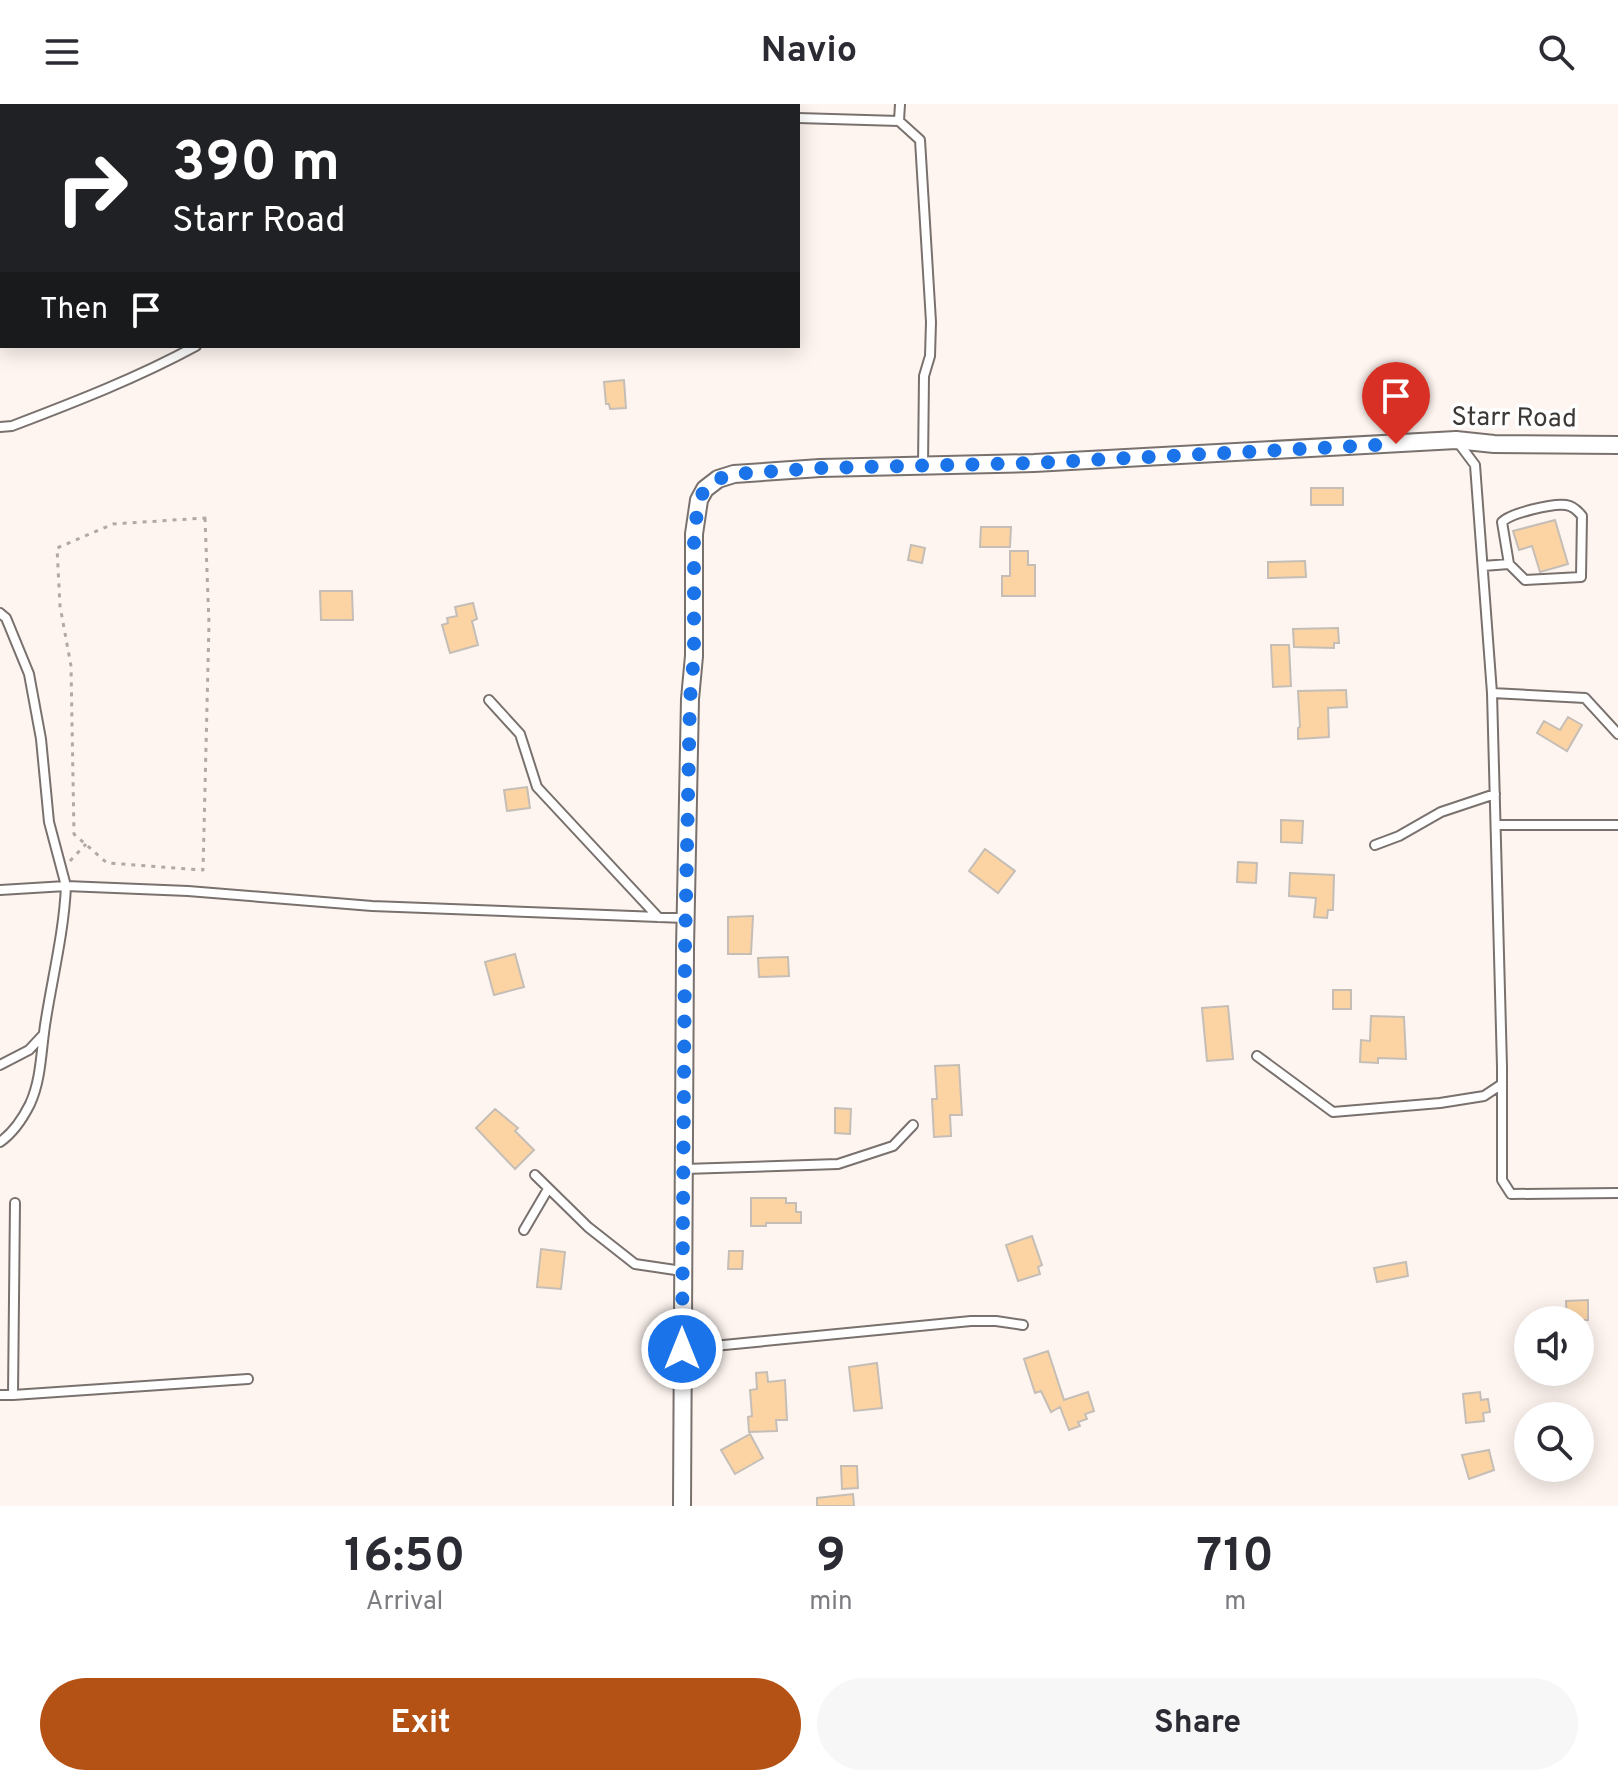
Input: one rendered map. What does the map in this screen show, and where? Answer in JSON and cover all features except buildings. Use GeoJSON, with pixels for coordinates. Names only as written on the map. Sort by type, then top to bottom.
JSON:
{"type":"FeatureCollection","features":[{"type":"Feature","properties":{"kind":"street","name":"Starr Road"},"geometry":{"type":"LineString","coordinates":[[682,1506],[690,699],[694,656],[694,534],[699,500],[705,489],[718,479],[734,474],[820,468],[1034,463],[1456,440],[1494,444],[1618,445]]}},
{"type":"Feature","properties":{"kind":"lane"},"geometry":{"type":"LineString","coordinates":[[899,121],[900,104]]}},
{"type":"Feature","properties":{"kind":"lane"},"geometry":{"type":"LineString","coordinates":[[800,118],[899,121],[920,140],[931,322],[930,356],[924,376],[923,466]]}},
{"type":"Feature","properties":{"kind":"lane"},"geometry":{"type":"LineString","coordinates":[[0,427],[12,426],[83,399],[192,348]]}},
{"type":"Feature","properties":{"kind":"lane"},"geometry":{"type":"LineString","coordinates":[[1456,440],[1475,465],[1492,693],[1502,1180],[1511,1194],[1618,1193]]}},
{"type":"Feature","properties":{"kind":"lane"},"geometry":{"type":"LineString","coordinates":[[1483,566],[1509,564],[1525,580],[1581,577],[1582,516],[1567,504],[1507,517],[1502,522],[1502,532],[1509,564]]}},
{"type":"Feature","properties":{"kind":"lane"},"geometry":{"type":"LineString","coordinates":[[0,613],[6,618],[29,674],[41,739],[49,822],[66,886],[64,923],[43,1034],[40,1070],[30,1103],[10,1135],[0,1142]]}},
{"type":"Feature","properties":{"kind":"lane"},"geometry":{"type":"LineString","coordinates":[[1492,693],[1585,698],[1618,734]]}},
{"type":"Feature","properties":{"kind":"lane"},"geometry":{"type":"LineString","coordinates":[[489,700],[520,734],[537,787],[658,917]]}},
{"type":"Feature","properties":{"kind":"lane"},"geometry":{"type":"LineString","coordinates":[[1375,845],[1399,836],[1441,812],[1495,794]]}},
{"type":"Feature","properties":{"kind":"lane"},"geometry":{"type":"LineString","coordinates":[[1496,825],[1618,825]]}},
{"type":"Feature","properties":{"kind":"lane"},"geometry":{"type":"LineString","coordinates":[[0,890],[66,886],[188,891],[372,906],[686,918]]}},
{"type":"Feature","properties":{"kind":"lane"},"geometry":{"type":"LineString","coordinates":[[0,1065],[29,1050],[43,1034]]}},
{"type":"Feature","properties":{"kind":"lane"},"geometry":{"type":"LineString","coordinates":[[1257,1056],[1333,1112],[1426,1105],[1484,1096],[1502,1084]]}},
{"type":"Feature","properties":{"kind":"lane"},"geometry":{"type":"LineString","coordinates":[[683,1169],[838,1164],[893,1146],[913,1125]]}},
{"type":"Feature","properties":{"kind":"lane"},"geometry":{"type":"LineString","coordinates":[[535,1175],[588,1227],[635,1264],[682,1271]]}},
{"type":"Feature","properties":{"kind":"lane"},"geometry":{"type":"LineString","coordinates":[[524,1230],[548,1189]]}},
{"type":"Feature","properties":{"kind":"lane"},"geometry":{"type":"LineString","coordinates":[[13,1395],[15,1203]]}},
{"type":"Feature","properties":{"kind":"lane"},"geometry":{"type":"LineString","coordinates":[[682,1349],[971,1321],[1023,1325]]}},
{"type":"Feature","properties":{"kind":"lane"},"geometry":{"type":"LineString","coordinates":[[0,1395],[248,1379]]}},
{"type":"Feature","properties":{"kind":"path"},"geometry":{"type":"LineString","coordinates":[[205,518],[209,624],[203,870],[107,863],[86,844],[74,834],[71,666],[60,606],[57,548],[113,524],[205,518]]}},
{"type":"Feature","properties":{"kind":"path"},"geometry":{"type":"LineString","coordinates":[[62,869],[86,844]]}},
{"type":"Feature","properties":{"kind":"route"},"geometry":{"type":"LineString","coordinates":[[682,1349],[685,949],[690,699],[694,656],[694,534],[699,500],[705,489],[718,479],[734,474],[820,468],[1034,463],[1396,444]]}}]}
